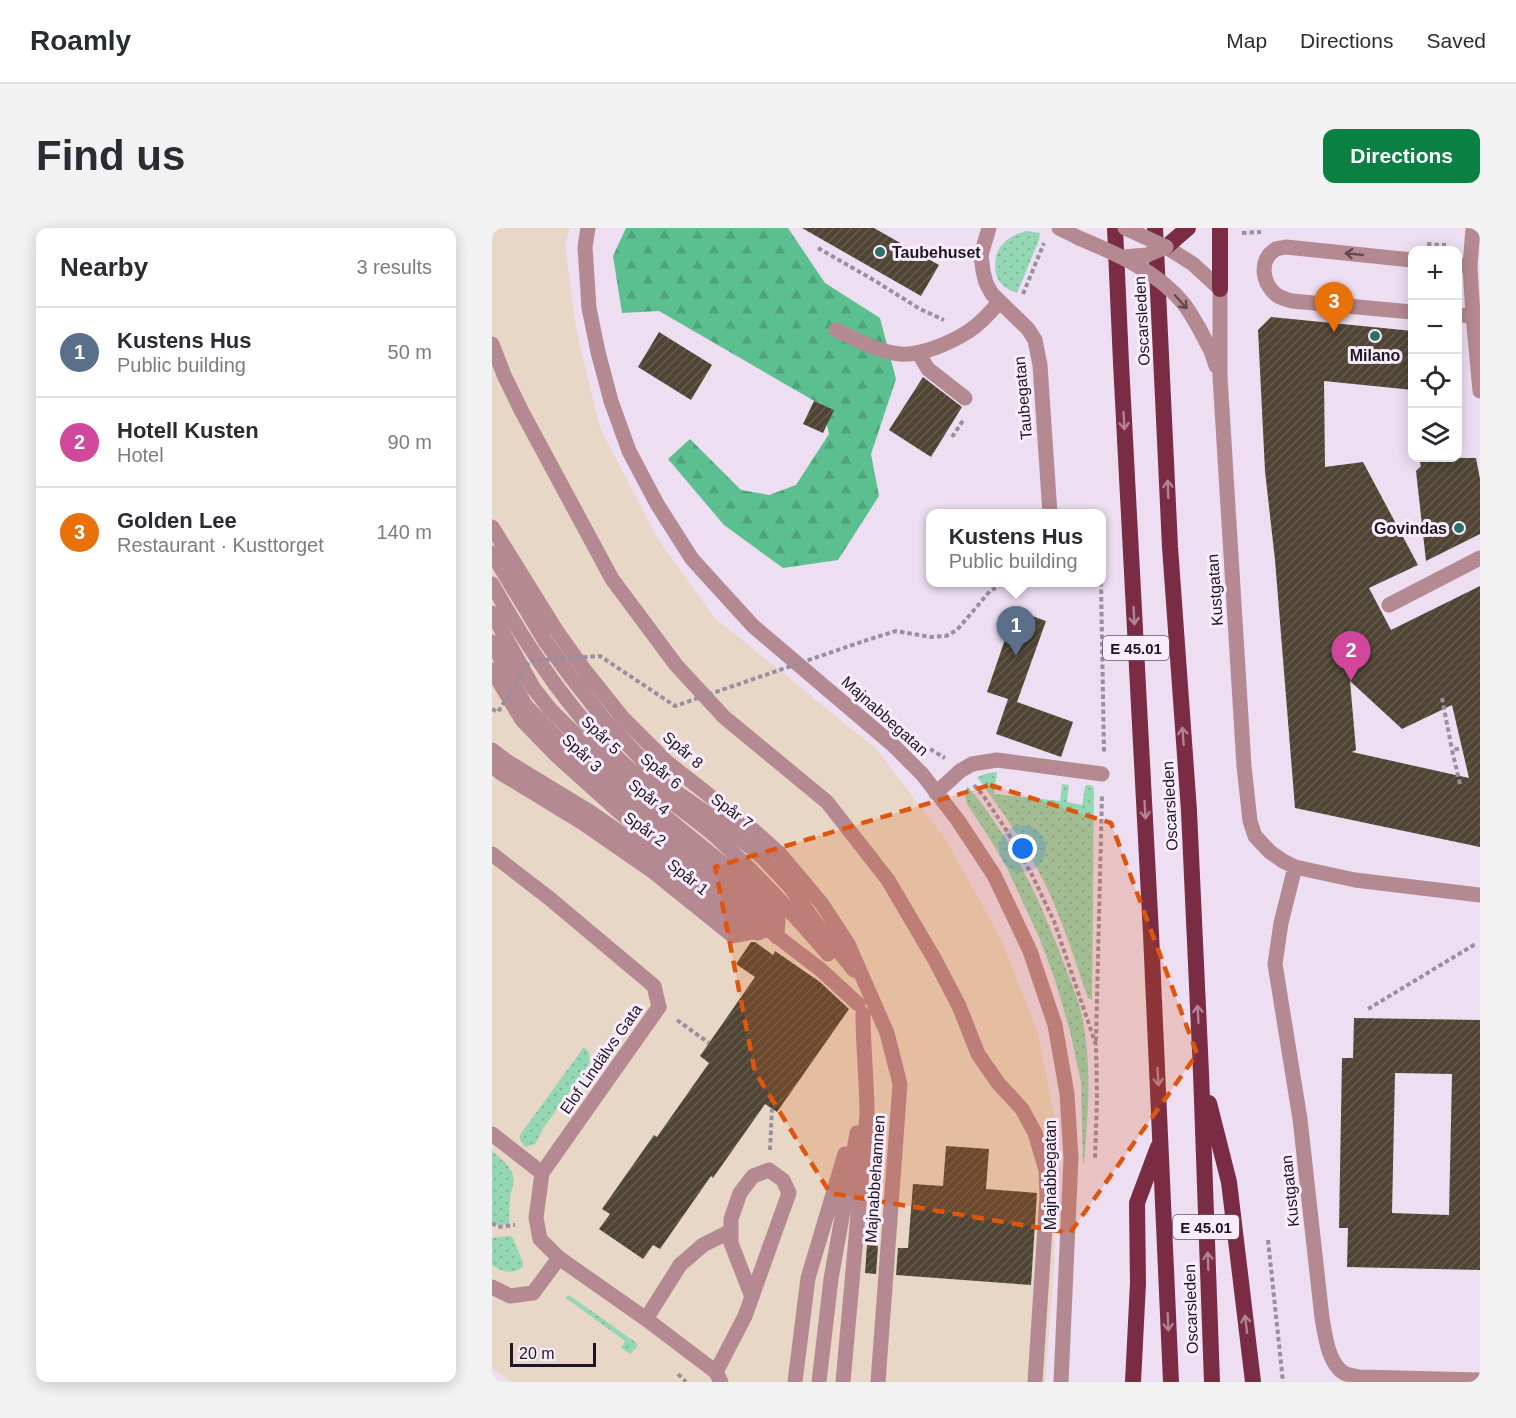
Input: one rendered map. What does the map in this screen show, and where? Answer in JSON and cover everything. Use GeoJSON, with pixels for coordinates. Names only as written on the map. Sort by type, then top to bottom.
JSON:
{"type":"FeatureCollection","features":[{"type":"Feature","properties":{"kind":"highway","name":"Oscarsleden"},"geometry":{"type":"LineString","coordinates":[[1115,228],[1120,363],[1152,946],[1171,1382]]}},
{"type":"Feature","properties":{"kind":"highway","name":"Oscarsleden"},"geometry":{"type":"LineString","coordinates":[[1155,228],[1170,547],[1189,811],[1212,1382]]}},
{"type":"Feature","properties":{"kind":"highway"},"geometry":{"type":"LineString","coordinates":[[1166,247],[1188,228]]}},
{"type":"Feature","properties":{"kind":"highway"},"geometry":{"type":"LineString","coordinates":[[1220,228],[1220,289]]}},
{"type":"Feature","properties":{"kind":"highway"},"geometry":{"type":"LineString","coordinates":[[1201,1073],[1229,1182],[1253,1382]]}},
{"type":"Feature","properties":{"kind":"highway"},"geometry":{"type":"LineString","coordinates":[[1133,1382],[1138,1283],[1137,1203],[1161,1139]]}},
{"type":"Feature","properties":{"kind":"street","name":"Majnabbegatan"},"geometry":{"type":"LineString","coordinates":[[588,228],[585,247],[589,308],[598,352],[611,401],[629,451],[657,504],[692,559],[753,626],[893,745],[922,774],[957,819],[994,875],[1030,951],[1055,1024],[1067,1094],[1071,1158],[1061,1382]]}},
{"type":"Feature","properties":{"kind":"street","name":"Taubegatan"},"geometry":{"type":"LineString","coordinates":[[989,228],[981,255],[982,271],[986,283],[992,294],[1015,315],[1035,340],[1040,365],[1050,509]]}},
{"type":"Feature","properties":{"kind":"street"},"geometry":{"type":"LineString","coordinates":[[1059,228],[1122,257],[1144,269],[1163,284],[1184,304],[1199,328],[1211,351],[1220,377]]}},
{"type":"Feature","properties":{"kind":"street"},"geometry":{"type":"LineString","coordinates":[[1125,228],[1166,247],[1193,264],[1220,289]]}},
{"type":"Feature","properties":{"kind":"street"},"geometry":{"type":"LineString","coordinates":[[1473,228],[1464,266],[1465,315],[1480,391]]}},
{"type":"Feature","properties":{"kind":"street"},"geometry":{"type":"LineString","coordinates":[[1122,257],[1147,255],[1166,247]]}},
{"type":"Feature","properties":{"kind":"street"},"geometry":{"type":"LineString","coordinates":[[1408,259],[1286,247],[1276,250],[1268,257],[1264,268],[1265,279],[1272,290],[1279,297],[1292,302],[1408,312]]}},
{"type":"Feature","properties":{"kind":"street","name":"Kustgatan"},"geometry":{"type":"LineString","coordinates":[[1220,289],[1220,377],[1244,766],[1250,821],[1255,836],[1270,852],[1295,867],[1355,880],[1480,895]]}},
{"type":"Feature","properties":{"kind":"street"},"geometry":{"type":"LineString","coordinates":[[836,330],[873,348],[901,355],[919,354],[969,331],[999,302]]}},
{"type":"Feature","properties":{"kind":"street"},"geometry":{"type":"LineString","coordinates":[[492,344],[521,410],[612,579],[676,665],[724,717],[827,802],[888,879],[935,960],[978,1054],[998,1083],[1022,1109],[1035,1133],[1046,1170],[1047,1196],[1035,1382]]}},
{"type":"Feature","properties":{"kind":"street"},"geometry":{"type":"LineString","coordinates":[[919,354],[928,369],[965,398]]}},
{"type":"Feature","properties":{"kind":"street","name":"Spår 8"},"geometry":{"type":"LineString","coordinates":[[492,527],[556,630],[622,717],[668,763],[752,828],[780,854],[822,904],[848,944],[865,984]]}},
{"type":"Feature","properties":{"kind":"street","name":"Spår 7"},"geometry":{"type":"LineString","coordinates":[[492,553],[545,641],[607,723],[676,792],[725,826],[763,858],[791,888],[818,926],[865,984]]}},
{"type":"Feature","properties":{"kind":"street"},"geometry":{"type":"LineString","coordinates":[[1389,605],[1480,558]]}},
{"type":"Feature","properties":{"kind":"street","name":"Spår 6"},"geometry":{"type":"LineString","coordinates":[[492,584],[519,631],[558,688],[576,712],[623,764],[712,834],[750,868],[830,956],[865,984]]}},
{"type":"Feature","properties":{"kind":"street","name":"Spår 5"},"geometry":{"type":"LineString","coordinates":[[492,613],[534,689],[550,709],[620,778],[743,880],[767,903],[778,917],[777,937]]}},
{"type":"Feature","properties":{"kind":"street","name":"Spår 4"},"geometry":{"type":"LineString","coordinates":[[492,642],[525,705],[568,749],[623,799],[768,918],[777,937]]}},
{"type":"Feature","properties":{"kind":"street","name":"Spår 3"},"geometry":{"type":"LineString","coordinates":[[492,670],[522,720],[558,757],[665,850],[777,937]]}},
{"type":"Feature","properties":{"kind":"street","name":"Spår 2"},"geometry":{"type":"LineString","coordinates":[[492,750],[590,812],[649,853],[738,923],[755,927],[777,937]]}},
{"type":"Feature","properties":{"kind":"street"},"geometry":{"type":"LineString","coordinates":[[936,793],[960,771],[972,764],[997,759],[1102,774]]}},
{"type":"Feature","properties":{"kind":"street","name":"Spår 1"},"geometry":{"type":"LineString","coordinates":[[492,766],[583,822],[651,870],[733,936],[753,932],[777,937]]}},
{"type":"Feature","properties":{"kind":"street","name":"Elof Lindälvs Gata"},"geometry":{"type":"LineString","coordinates":[[492,854],[549,898],[654,986],[660,1007],[542,1173],[536,1218],[540,1239],[559,1258],[646,1318],[719,1377]]}},
{"type":"Feature","properties":{"kind":"street","name":"Kustgatan"},"geometry":{"type":"LineString","coordinates":[[1295,867],[1281,923],[1275,964],[1300,1119],[1322,1318],[1328,1347],[1343,1377],[1480,1380]]}},
{"type":"Feature","properties":{"kind":"street","name":"Majnabbehamnen"},"geometry":{"type":"LineString","coordinates":[[777,937],[821,970],[861,1009],[867,1080],[854,1281],[843,1382]]}},
{"type":"Feature","properties":{"kind":"street","name":"Majnabbehamnen"},"geometry":{"type":"LineString","coordinates":[[865,984],[887,1033],[900,1084],[878,1382]]}},
{"type":"Feature","properties":{"kind":"street","name":"Majnabbehamnen"},"geometry":{"type":"LineString","coordinates":[[795,1382],[808,1278],[849,1141],[863,1121]]}},
{"type":"Feature","properties":{"kind":"street","name":"Majnabbehamnen"},"geometry":{"type":"LineString","coordinates":[[819,1382],[831,1279],[863,1121]]}},
{"type":"Feature","properties":{"kind":"street"},"geometry":{"type":"LineString","coordinates":[[492,1134],[542,1173]]}},
{"type":"Feature","properties":{"kind":"street"},"geometry":{"type":"LineString","coordinates":[[719,1377],[745,1316],[752,1297],[789,1193],[783,1180],[769,1170],[753,1176],[740,1193],[731,1219],[731,1243],[752,1297]]}},
{"type":"Feature","properties":{"kind":"street"},"geometry":{"type":"LineString","coordinates":[[646,1318],[680,1265],[703,1245],[731,1231]]}},
{"type":"Feature","properties":{"kind":"street"},"geometry":{"type":"LineString","coordinates":[[492,1287],[510,1296],[533,1293],[559,1258]]}},
{"type":"Feature","properties":{"kind":"path"},"geometry":{"type":"LineString","coordinates":[[1015,315],[1046,239]]}},
{"type":"Feature","properties":{"kind":"path"},"geometry":{"type":"LineString","coordinates":[[818,248],[920,309],[969,331]]}},
{"type":"Feature","properties":{"kind":"path"},"geometry":{"type":"LineString","coordinates":[[492,709],[498,712],[530,661],[600,656],[675,706],[896,631],[931,637],[946,636],[957,630],[990,591],[997,587]]}},
{"type":"Feature","properties":{"kind":"path"},"geometry":{"type":"LineString","coordinates":[[1095,1164],[1102,774],[1105,745],[1101,587]]}},
{"type":"Feature","properties":{"kind":"path"},"geometry":{"type":"LineString","coordinates":[[813,649],[830,664]]}},
{"type":"Feature","properties":{"kind":"path"},"geometry":{"type":"LineString","coordinates":[[1442,698],[1460,784]]}},
{"type":"Feature","properties":{"kind":"path"},"geometry":{"type":"LineString","coordinates":[[922,742],[929,749],[944,757],[983,795],[1031,873],[1054,921],[1096,1045]]}},
{"type":"Feature","properties":{"kind":"path"},"geometry":{"type":"LineString","coordinates":[[1452,750],[1462,748]]}},
{"type":"Feature","properties":{"kind":"path"},"geometry":{"type":"LineString","coordinates":[[1368,1009],[1477,944]]}},
{"type":"Feature","properties":{"kind":"path"},"geometry":{"type":"LineString","coordinates":[[660,1007],[709,1043]]}},
{"type":"Feature","properties":{"kind":"path"},"geometry":{"type":"LineString","coordinates":[[769,1170],[772,1109]]}},
{"type":"Feature","properties":{"kind":"path"},"geometry":{"type":"LineString","coordinates":[[1268,1240],[1283,1382]]}},
{"type":"Feature","properties":{"kind":"highlighted area"},"geometry":{"type":"Polygon","coordinates":[[[990,785],[1111,823],[1197,1054],[1070,1233],[830,1193],[755,1072],[715,867],[990,785]]]}},
{"type":"Feature","properties":{"kind":"shaded area"},"geometry":{"type":"Polygon","coordinates":[[[492,228],[570,228],[565,245],[576,328],[600,428],[658,539],[714,617],[876,749],[946,840],[1001,939],[1038,1033],[1058,1133],[1054,1268],[1045,1382],[512,1382],[492,1368],[492,228]]]}},
{"type":"Feature","properties":{"kind":"green space"},"geometry":{"type":"Polygon","coordinates":[[[626,228],[788,228],[825,283],[880,318],[896,379],[871,454],[879,496],[838,560],[783,568],[724,525],[668,459],[690,439],[741,490],[769,495],[796,485],[829,434],[823,406],[659,311],[622,313],[613,256],[626,228]]]}},
{"type":"Feature","properties":{"kind":"green space"},"geometry":{"type":"Polygon","coordinates":[[[1026,231],[1040,233],[1039,240],[1017,293],[999,282],[995,262],[997,253],[1004,243],[1012,236],[1026,231]]]}},
{"type":"Feature","properties":{"kind":"green space"},"geometry":{"type":"Polygon","coordinates":[[[997,772],[994,794],[1060,801],[1062,784],[1069,785],[1067,802],[1082,805],[1086,785],[1094,787],[1092,1000],[1088,998],[1063,926],[1043,879],[1012,827],[977,777],[997,772]]]}},
{"type":"Feature","properties":{"kind":"green space"},"geometry":{"type":"Polygon","coordinates":[[[967,786],[983,805],[1023,869],[1054,938],[1080,1006],[1088,1057],[1087,1128],[1083,1164],[1081,1082],[1070,1031],[1055,980],[1039,937],[1007,868],[967,804],[965,795],[967,786]]]}},
{"type":"Feature","properties":{"kind":"green space"},"geometry":{"type":"Polygon","coordinates":[[[584,1047],[589,1052],[590,1063],[544,1127],[535,1144],[525,1147],[520,1140],[520,1135],[584,1047]]]}},
{"type":"Feature","properties":{"kind":"green space"},"geometry":{"type":"Polygon","coordinates":[[[492,1151],[506,1163],[514,1180],[510,1198],[509,1224],[492,1223],[492,1151]]]}},
{"type":"Feature","properties":{"kind":"green space"},"geometry":{"type":"Polygon","coordinates":[[[510,1236],[513,1238],[523,1263],[523,1267],[511,1272],[492,1265],[492,1238],[510,1236]]]}},
{"type":"Feature","properties":{"kind":"green space"},"geometry":{"type":"Polygon","coordinates":[[[569,1295],[638,1344],[636,1348],[630,1354],[621,1348],[625,1341],[566,1298],[569,1295]]]}},
{"type":"Feature","properties":{"kind":"building","name":"Taubehuset"},"geometry":{"type":"Polygon","coordinates":[[[802,228],[874,228],[939,265],[921,296],[802,228]]]}},
{"type":"Feature","properties":{"kind":"building"},"geometry":{"type":"Polygon","coordinates":[[[1271,317],[1408,331],[1408,389],[1324,381],[1325,467],[1363,462],[1418,565],[1369,588],[1391,630],[1480,586],[1480,847],[1295,808],[1275,560],[1265,471],[1258,330],[1271,317]],[[1350,681],[1356,750],[1352,752],[1469,778],[1452,705],[1402,729],[1350,681]]]}},
{"type":"Feature","properties":{"kind":"building"},"geometry":{"type":"Polygon","coordinates":[[[659,332],[712,365],[691,400],[638,367],[659,332]]]}},
{"type":"Feature","properties":{"kind":"building"},"geometry":{"type":"Polygon","coordinates":[[[923,377],[962,407],[931,457],[889,430],[923,377]]]}},
{"type":"Feature","properties":{"kind":"building"},"geometry":{"type":"Polygon","coordinates":[[[814,401],[834,410],[823,433],[803,424],[814,401]]]}},
{"type":"Feature","properties":{"kind":"building"},"geometry":{"type":"Polygon","coordinates":[[[1462,458],[1476,458],[1480,479],[1480,534],[1426,561],[1416,471],[1421,466],[1420,462],[1462,462],[1462,458]]]}},
{"type":"Feature","properties":{"kind":"building"},"geometry":{"type":"Polygon","coordinates":[[[1015,610],[1046,621],[1017,702],[1073,722],[1061,757],[996,734],[1008,699],[987,692],[1015,610]]]}},
{"type":"Feature","properties":{"kind":"building"},"geometry":{"type":"Polygon","coordinates":[[[751,942],[755,942],[773,955],[775,951],[820,982],[849,1009],[777,1112],[765,1104],[660,1249],[653,1245],[643,1259],[599,1229],[610,1214],[602,1209],[654,1135],[657,1137],[709,1063],[700,1056],[755,977],[736,964],[751,942]]]}},
{"type":"Feature","properties":{"kind":"building"},"geometry":{"type":"Polygon","coordinates":[[[1354,1018],[1480,1020],[1480,1270],[1347,1267],[1348,1228],[1339,1228],[1342,1058],[1353,1058],[1354,1018]],[[1395,1073],[1392,1213],[1449,1215],[1452,1074],[1395,1073]]]}},
{"type":"Feature","properties":{"kind":"building"},"geometry":{"type":"Polygon","coordinates":[[[946,1146],[989,1149],[986,1189],[1037,1193],[1031,1285],[896,1275],[898,1248],[908,1248],[913,1184],[943,1186],[946,1146]]]}},
{"type":"Feature","properties":{"kind":"building"},"geometry":{"type":"Polygon","coordinates":[[[867,1245],[878,1246],[876,1274],[865,1273],[867,1245]]]}},
{"type":"Feature","properties":{"kind":"place","name":"Taubehuset"},"geometry":{"type":"Point","coordinates":[880,252]}},
{"type":"Feature","properties":{"kind":"place","name":"Golden Lee"},"geometry":{"type":"Point","coordinates":[1334,332]}},
{"type":"Feature","properties":{"kind":"place","name":"Milano"},"geometry":{"type":"Point","coordinates":[1375,336]}},
{"type":"Feature","properties":{"kind":"place","name":"Govindas"},"geometry":{"type":"Point","coordinates":[1459,528]}},
{"type":"Feature","properties":{"kind":"place","name":"Kustens Hus"},"geometry":{"type":"Point","coordinates":[1016,656]}},
{"type":"Feature","properties":{"kind":"place","name":"Hotell Kusten"},"geometry":{"type":"Point","coordinates":[1351,681]}}]}
